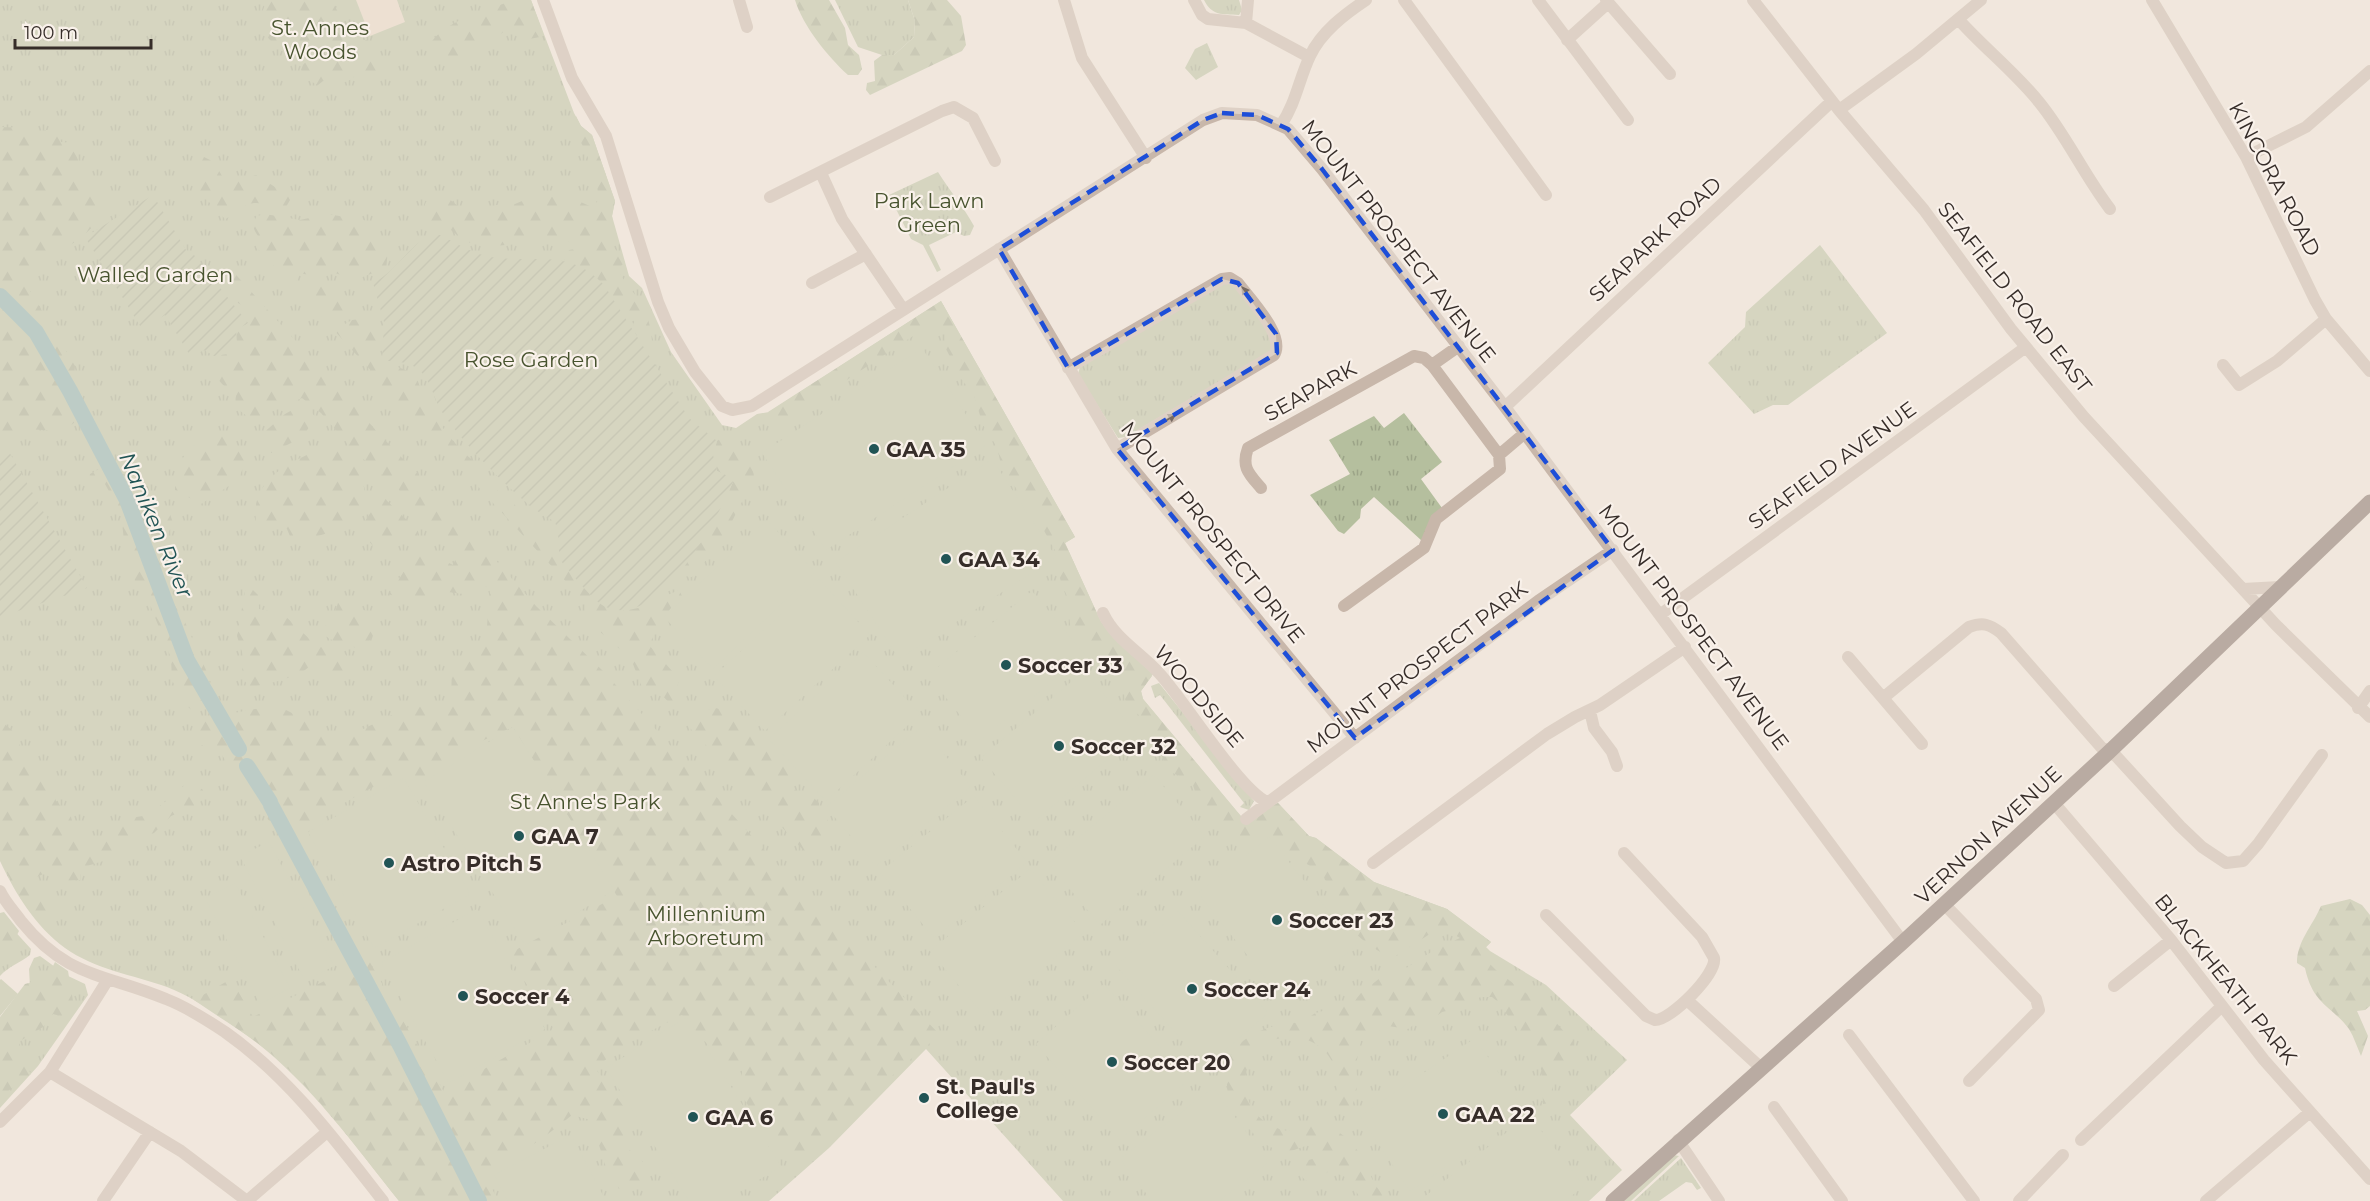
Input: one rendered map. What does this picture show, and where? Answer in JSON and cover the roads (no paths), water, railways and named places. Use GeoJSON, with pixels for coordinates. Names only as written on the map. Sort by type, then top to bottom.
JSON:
{"type":"FeatureCollection","features":[{"type":"Feature","properties":{"kind":"main road","name":"VERNON AVENUE"},"geometry":{"type":"LineString","coordinates":[[1612,1201],[1903,942],[2054,803],[2370,502]]}},
{"type":"Feature","properties":{"kind":"street","name":"MOUNT PROSPECT AVENUE"},"geometry":{"type":"LineString","coordinates":[[543,0],[572,78],[606,136],[669,328],[695,372],[722,406],[732,410],[752,406],[1203,120],[1222,113],[1257,115],[1281,125],[1322,169],[1459,346],[1661,614],[1903,942]]}},
{"type":"Feature","properties":{"kind":"street"},"geometry":{"type":"LineString","coordinates":[[739,0],[747,27]]}},
{"type":"Feature","properties":{"kind":"street"},"geometry":{"type":"LineString","coordinates":[[1064,0],[1082,58],[1146,158]]}},
{"type":"Feature","properties":{"kind":"street"},"geometry":{"type":"LineString","coordinates":[[1194,0],[1202,15],[1208,19],[1246,22],[1310,57]]}},
{"type":"Feature","properties":{"kind":"street"},"geometry":{"type":"LineString","coordinates":[[1246,22],[1248,0]]}},
{"type":"Feature","properties":{"kind":"street"},"geometry":{"type":"LineString","coordinates":[[1281,125],[1292,109],[1310,57],[1322,37],[1366,0]]}},
{"type":"Feature","properties":{"kind":"street"},"geometry":{"type":"LineString","coordinates":[[1404,0],[1546,195]]}},
{"type":"Feature","properties":{"kind":"street"},"geometry":{"type":"LineString","coordinates":[[1538,0],[1629,120]]}},
{"type":"Feature","properties":{"kind":"street","name":"SEAFIELD ROAD EAST"},"geometry":{"type":"LineString","coordinates":[[1753,0],[1836,106],[1924,210],[2026,347],[2141,482],[2358,708],[2370,717]]}},
{"type":"Feature","properties":{"kind":"street","name":"KINCORA ROAD"},"geometry":{"type":"LineString","coordinates":[[2152,0],[2246,157],[2326,319],[2370,371]]}},
{"type":"Feature","properties":{"kind":"street"},"geometry":{"type":"LineString","coordinates":[[1567,40],[1607,2],[1670,74]]}},
{"type":"Feature","properties":{"kind":"street","name":"SEAPARK ROAD"},"geometry":{"type":"LineString","coordinates":[[1505,407],[1836,106],[1959,20],[1975,2]]}},
{"type":"Feature","properties":{"kind":"street"},"geometry":{"type":"LineString","coordinates":[[1959,20],[2038,101],[2066,139],[2093,186],[2110,209]]}},
{"type":"Feature","properties":{"kind":"street"},"geometry":{"type":"LineString","coordinates":[[2246,157],[2306,127],[2370,71]]}},
{"type":"Feature","properties":{"kind":"street"},"geometry":{"type":"LineString","coordinates":[[770,197],[954,107],[965,111],[973,118],[995,161]]}},
{"type":"Feature","properties":{"kind":"street"},"geometry":{"type":"LineString","coordinates":[[821,173],[842,219],[903,309]]}},
{"type":"Feature","properties":{"kind":"street","name":"MOUNT PROSPECT DRIVE"},"geometry":{"type":"LineString","coordinates":[[999,249],[1117,449],[1355,738]]}},
{"type":"Feature","properties":{"kind":"street"},"geometry":{"type":"LineString","coordinates":[[812,283],[866,254]]}},
{"type":"Feature","properties":{"kind":"street"},"geometry":{"type":"LineString","coordinates":[[1068,368],[1222,279],[1230,278],[1238,283],[1276,334],[1277,351],[1274,355],[1117,449]]}},
{"type":"Feature","properties":{"kind":"street"},"geometry":{"type":"LineString","coordinates":[[2223,365],[2239,385],[2277,361],[2326,319]]}},
{"type":"Feature","properties":{"kind":"street"},"geometry":{"type":"LineString","coordinates":[[1344,606],[1424,548],[1436,519],[1500,469],[1498,455],[1432,365],[1459,346]]}},
{"type":"Feature","properties":{"kind":"street","name":"SEAFIELD AVENUE"},"geometry":{"type":"LineString","coordinates":[[1661,614],[2026,347]]}},
{"type":"Feature","properties":{"kind":"street","name":"SEAPARK"},"geometry":{"type":"LineString","coordinates":[[1261,488],[1245,470],[1244,458],[1248,448],[1414,356],[1424,358],[1432,365]]}},
{"type":"Feature","properties":{"kind":"street"},"geometry":{"type":"LineString","coordinates":[[1498,455],[1519,438]]}},
{"type":"Feature","properties":{"kind":"street","name":"MOUNT PROSPECT PARK"},"geometry":{"type":"LineString","coordinates":[[1246,819],[1538,601],[1613,550]]}},
{"type":"Feature","properties":{"kind":"street"},"geometry":{"type":"LineString","coordinates":[[2243,589],[2280,587]]}},
{"type":"Feature","properties":{"kind":"street","name":"WOODSIDE"},"geometry":{"type":"LineString","coordinates":[[1103,613],[1114,631],[1160,674],[1245,783],[1267,802]]}},
{"type":"Feature","properties":{"kind":"street"},"geometry":{"type":"LineString","coordinates":[[1883,698],[1969,627],[1981,623],[1990,625],[2001,633],[2101,747],[2109,752],[2202,847],[2226,863],[2243,861],[2258,844],[2322,755]]}},
{"type":"Feature","properties":{"kind":"street"},"geometry":{"type":"LineString","coordinates":[[1373,863],[1547,734],[1590,711],[1685,647]]}},
{"type":"Feature","properties":{"kind":"street"},"geometry":{"type":"LineString","coordinates":[[1848,657],[1922,744]]}},
{"type":"Feature","properties":{"kind":"street"},"geometry":{"type":"LineString","coordinates":[[2358,708],[2370,691]]}},
{"type":"Feature","properties":{"kind":"street"},"geometry":{"type":"LineString","coordinates":[[1590,711],[1594,728],[1612,752],[1617,766]]}},
{"type":"Feature","properties":{"kind":"street","name":"BLACKHEATH PARK"},"geometry":{"type":"LineString","coordinates":[[2054,803],[2171,940],[2222,1006],[2310,1112],[2370,1179]]}},
{"type":"Feature","properties":{"kind":"street"},"geometry":{"type":"LineString","coordinates":[[1545,915],[1647,1016],[1654,1020],[1662,1020],[1686,999],[1711,971],[1715,963],[1713,953],[1702,937],[1624,853]]}},
{"type":"Feature","properties":{"kind":"street"},"geometry":{"type":"LineString","coordinates":[[1,894],[49,951],[75,968],[107,981],[137,988],[174,1002],[228,1034],[289,1087],[383,1201]]}},
{"type":"Feature","properties":{"kind":"street"},"geometry":{"type":"LineString","coordinates":[[1944,904],[2036,999],[2039,1010],[1969,1081]]}},
{"type":"Feature","properties":{"kind":"street"},"geometry":{"type":"LineString","coordinates":[[2114,986],[2171,940]]}},
{"type":"Feature","properties":{"kind":"street"},"geometry":{"type":"LineString","coordinates":[[0,1122],[50,1072],[107,981]]}},
{"type":"Feature","properties":{"kind":"street"},"geometry":{"type":"LineString","coordinates":[[1686,999],[1760,1067]]}},
{"type":"Feature","properties":{"kind":"street"},"geometry":{"type":"LineString","coordinates":[[2081,1140],[2222,1006]]}},
{"type":"Feature","properties":{"kind":"street"},"geometry":{"type":"LineString","coordinates":[[1849,1035],[1974,1201]]}},
{"type":"Feature","properties":{"kind":"street"},"geometry":{"type":"LineString","coordinates":[[50,1072],[181,1151],[247,1201],[327,1132]]}},
{"type":"Feature","properties":{"kind":"street"},"geometry":{"type":"LineString","coordinates":[[1774,1107],[1842,1201]]}},
{"type":"Feature","properties":{"kind":"street"},"geometry":{"type":"LineString","coordinates":[[2206,1201],[2310,1112]]}},
{"type":"Feature","properties":{"kind":"street"},"geometry":{"type":"LineString","coordinates":[[103,1201],[150,1132]]}},
{"type":"Feature","properties":{"kind":"street"},"geometry":{"type":"LineString","coordinates":[[1678,1140],[1719,1201]]}},
{"type":"Feature","properties":{"kind":"street"},"geometry":{"type":"LineString","coordinates":[[2019,1201],[2062,1155]]}},
{"type":"Feature","properties":{"kind":"waterway","name":"Naniken River"},"geometry":{"type":"LineString","coordinates":[[0,296],[36,332],[70,391],[127,500],[187,660],[239,749]]}},
{"type":"Feature","properties":{"kind":"waterway"},"geometry":{"type":"LineString","coordinates":[[247,766],[270,802]]}},
{"type":"Feature","properties":{"kind":"waterway"},"geometry":{"type":"LineString","coordinates":[[271,805],[400,1045],[479,1201]]}},
{"type":"Feature","properties":{"kind":"place","name":"GAA 35"},"geometry":{"type":"Point","coordinates":[874,449]}},
{"type":"Feature","properties":{"kind":"place","name":"GAA 34"},"geometry":{"type":"Point","coordinates":[946,559]}},
{"type":"Feature","properties":{"kind":"place","name":"Soccer 33"},"geometry":{"type":"Point","coordinates":[1006,665]}},
{"type":"Feature","properties":{"kind":"place","name":"Soccer 32"},"geometry":{"type":"Point","coordinates":[1059,746]}},
{"type":"Feature","properties":{"kind":"place","name":"GAA 7"},"geometry":{"type":"Point","coordinates":[519,836]}},
{"type":"Feature","properties":{"kind":"place","name":"Astro Pitch 5"},"geometry":{"type":"Point","coordinates":[389,863]}},
{"type":"Feature","properties":{"kind":"place","name":"Soccer 23"},"geometry":{"type":"Point","coordinates":[1277,920]}},
{"type":"Feature","properties":{"kind":"place","name":"Soccer 24"},"geometry":{"type":"Point","coordinates":[1192,989]}},
{"type":"Feature","properties":{"kind":"place","name":"Soccer 4"},"geometry":{"type":"Point","coordinates":[463,996]}},
{"type":"Feature","properties":{"kind":"place","name":"Soccer 20"},"geometry":{"type":"Point","coordinates":[1112,1062]}},
{"type":"Feature","properties":{"kind":"place","name":"St. Paul's College"},"geometry":{"type":"Point","coordinates":[924,1098]}},
{"type":"Feature","properties":{"kind":"place","name":"GAA 22"},"geometry":{"type":"Point","coordinates":[1443,1114]}},
{"type":"Feature","properties":{"kind":"place","name":"GAA 6"},"geometry":{"type":"Point","coordinates":[693,1117]}},
{"type":"Feature","properties":{"kind":"park label","name":"St. Annes Woods"},"geometry":{"type":"Point","coordinates":[320,39]}},
{"type":"Feature","properties":{"kind":"park label","name":"Park Lawn Green"},"geometry":{"type":"Point","coordinates":[929,212]}},
{"type":"Feature","properties":{"kind":"park label","name":"Walled Garden"},"geometry":{"type":"Point","coordinates":[155,274]}},
{"type":"Feature","properties":{"kind":"park label","name":"Rose Garden"},"geometry":{"type":"Point","coordinates":[531,359]}},
{"type":"Feature","properties":{"kind":"park label","name":"St Anne's Park"},"geometry":{"type":"Point","coordinates":[585,801]}},
{"type":"Feature","properties":{"kind":"park label","name":"Millennium Arboretum"},"geometry":{"type":"Point","coordinates":[706,925]}}]}
